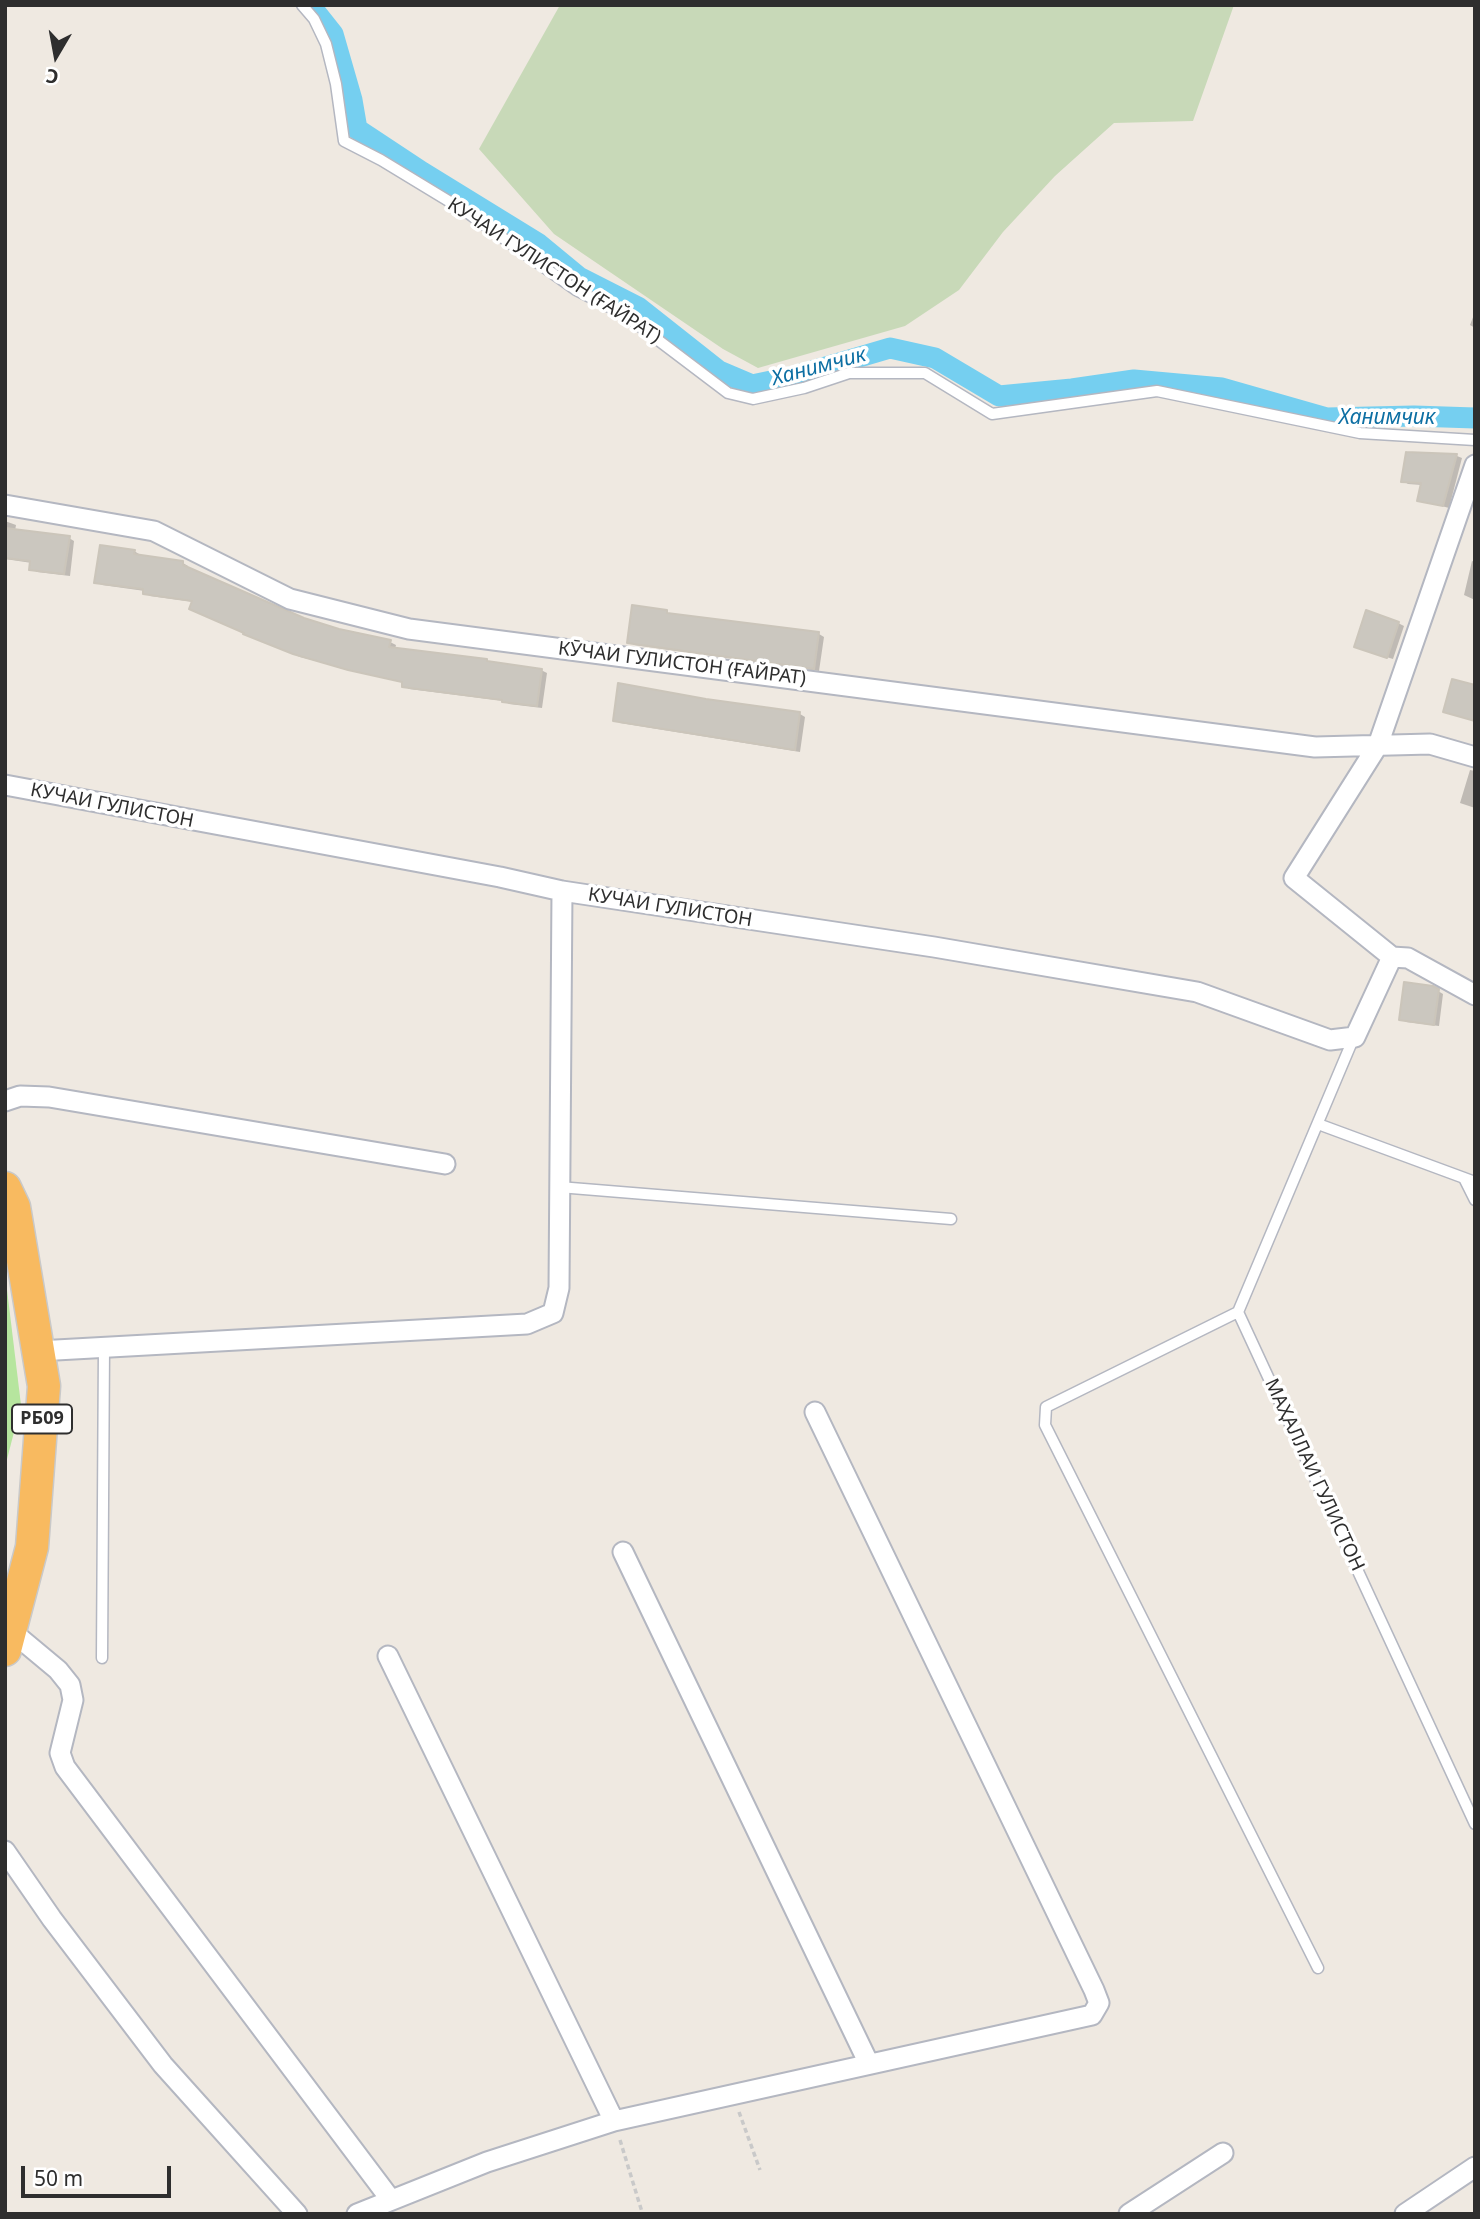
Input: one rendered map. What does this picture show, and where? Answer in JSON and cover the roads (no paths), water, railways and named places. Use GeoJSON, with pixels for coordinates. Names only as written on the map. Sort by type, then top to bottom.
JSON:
{"type":"FeatureCollection","features":[{"type":"Feature","properties":{"kind":"highway","name":"РБ09"},"geometry":{"type":"LineString","coordinates":[[5,1188],[14,1208],[44,1387],[32,1547],[8,1640]]}},
{"type":"Feature","properties":{"kind":"street"},"geometry":{"type":"LineString","coordinates":[[1475,465],[1378,745],[1294,878],[1392,957],[1408,958],[1475,995]]}},
{"type":"Feature","properties":{"kind":"street","name":"КӮЧАИ ГУЛИСТОН (ҒАЙРАТ)"},"geometry":{"type":"LineString","coordinates":[[5,505],[154,531],[289,599],[409,629],[1315,747],[1378,745]]}},
{"type":"Feature","properties":{"kind":"street"},"geometry":{"type":"LineString","coordinates":[[1378,745],[1430,744],[1475,757]]}},
{"type":"Feature","properties":{"kind":"street","name":"КУЧАИ ГУЛИСТОН"},"geometry":{"type":"LineString","coordinates":[[5,785],[500,877],[562,891],[934,947],[1197,992],[1330,1040],[1355,1037]]}},
{"type":"Feature","properties":{"kind":"street"},"geometry":{"type":"LineString","coordinates":[[38,1351],[527,1324],[553,1312],[559,1288],[562,891]]}},
{"type":"Feature","properties":{"kind":"street"},"geometry":{"type":"LineString","coordinates":[[1355,1037],[1392,957]]}},
{"type":"Feature","properties":{"kind":"street"},"geometry":{"type":"LineString","coordinates":[[5,1101],[20,1096],[49,1097],[445,1164]]}},
{"type":"Feature","properties":{"kind":"street"},"geometry":{"type":"LineString","coordinates":[[357,2214],[487,2162],[614,2121],[1092,2015],[1098,2003],[1094,1990],[815,1412]]}},
{"type":"Feature","properties":{"kind":"street"},"geometry":{"type":"LineString","coordinates":[[623,1552],[869,2064]]}},
{"type":"Feature","properties":{"kind":"street"},"geometry":{"type":"LineString","coordinates":[[8,1640],[58,1670],[70,1685],[73,1700],[60,1753],[65,1767],[391,2200]]}},
{"type":"Feature","properties":{"kind":"street"},"geometry":{"type":"LineString","coordinates":[[388,1656],[614,2121]]}},
{"type":"Feature","properties":{"kind":"street"},"geometry":{"type":"LineString","coordinates":[[5,1852],[52,1919],[163,2065],[297,2214]]}},
{"type":"Feature","properties":{"kind":"street"},"geometry":{"type":"LineString","coordinates":[[1129,2214],[1223,2153]]}},
{"type":"Feature","properties":{"kind":"street"},"geometry":{"type":"LineString","coordinates":[[1405,2214],[1475,2167]]}},
{"type":"Feature","properties":{"kind":"lane","name":"КУЧАИ ГУЛИСТОН (ҒАЙРАТ)"},"geometry":{"type":"LineString","coordinates":[[302,5],[314,19],[326,44],[336,84],[344,141],[465,211],[576,290],[625,315],[728,393],[753,399],[804,388],[849,373],[925,373],[992,414],[1157,391],[1360,433],[1475,440]]}},
{"type":"Feature","properties":{"kind":"lane"},"geometry":{"type":"LineString","coordinates":[[1318,1968],[1045,1425],[1046,1407],[1238,1312],[1355,1037]]}},
{"type":"Feature","properties":{"kind":"lane"},"geometry":{"type":"LineString","coordinates":[[1318,1124],[1475,1182]]}},
{"type":"Feature","properties":{"kind":"lane"},"geometry":{"type":"LineString","coordinates":[[1464,1178],[1475,1200]]}},
{"type":"Feature","properties":{"kind":"lane"},"geometry":{"type":"LineString","coordinates":[[559,1188],[951,1219]]}},
{"type":"Feature","properties":{"kind":"lane","name":"МАҲАЛЛАИ ГУЛИСТОН"},"geometry":{"type":"LineString","coordinates":[[1238,1312],[1475,1824]]}},
{"type":"Feature","properties":{"kind":"lane"},"geometry":{"type":"LineString","coordinates":[[102,1658],[104,1347]]}},
{"type":"Feature","properties":{"kind":"waterway","name":"Ханимчик"},"geometry":{"type":"LineString","coordinates":[[310,5],[333,34],[352,100],[357,129],[539,244],[579,277],[638,307],[719,371],[752,385],[795,376],[890,348],[935,358],[999,396],[1134,380],[1222,388],[1327,418],[1475,418]]}}]}
